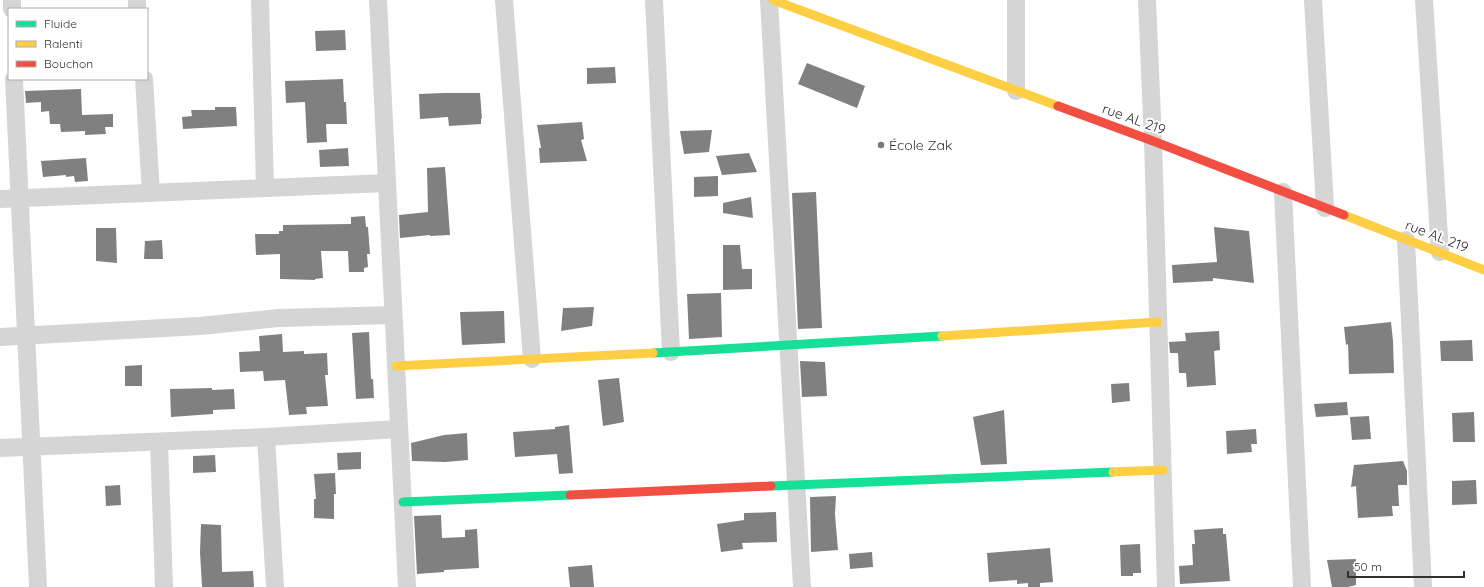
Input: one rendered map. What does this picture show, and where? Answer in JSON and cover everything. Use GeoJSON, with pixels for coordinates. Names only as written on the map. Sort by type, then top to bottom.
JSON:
{"type":"FeatureCollection","features":[{"type":"Feature","properties":{"kind":"street"},"geometry":{"type":"LineString","coordinates":[[260,0],[264,188]]}},
{"type":"Feature","properties":{"kind":"street"},"geometry":{"type":"LineString","coordinates":[[378,0],[407,587]]}},
{"type":"Feature","properties":{"kind":"street"},"geometry":{"type":"LineString","coordinates":[[504,0],[532,359]]}},
{"type":"Feature","properties":{"kind":"street"},"geometry":{"type":"LineString","coordinates":[[654,0],[671,352]]}},
{"type":"Feature","properties":{"kind":"street"},"geometry":{"type":"LineString","coordinates":[[769,0],[802,587]]}},
{"type":"Feature","properties":{"kind":"street","name":"rue AL 219"},"geometry":{"type":"LineString","coordinates":[[773,0],[1153,141],[1484,270]]}},
{"type":"Feature","properties":{"kind":"street"},"geometry":{"type":"LineString","coordinates":[[1016,0],[1016,91]]}},
{"type":"Feature","properties":{"kind":"street"},"geometry":{"type":"LineString","coordinates":[[1147,0],[1153,141],[1166,587]]}},
{"type":"Feature","properties":{"kind":"street"},"geometry":{"type":"LineString","coordinates":[[1313,0],[1325,208]]}},
{"type":"Feature","properties":{"kind":"street"},"geometry":{"type":"LineString","coordinates":[[1424,0],[1440,252]]}},
{"type":"Feature","properties":{"kind":"street"},"geometry":{"type":"LineString","coordinates":[[14,80],[38,587]]}},
{"type":"Feature","properties":{"kind":"street"},"geometry":{"type":"LineString","coordinates":[[144,80],[151,193]]}},
{"type":"Feature","properties":{"kind":"street"},"geometry":{"type":"LineString","coordinates":[[0,199],[387,183]]}},
{"type":"Feature","properties":{"kind":"street"},"geometry":{"type":"LineString","coordinates":[[1283,192],[1302,587]]}},
{"type":"Feature","properties":{"kind":"street"},"geometry":{"type":"LineString","coordinates":[[1406,240],[1423,587]]}},
{"type":"Feature","properties":{"kind":"street"},"geometry":{"type":"LineString","coordinates":[[0,337],[200,326],[279,318],[393,315]]}},
{"type":"Feature","properties":{"kind":"street"},"geometry":{"type":"LineString","coordinates":[[396,366],[789,346],[1158,322]]}},
{"type":"Feature","properties":{"kind":"street"},"geometry":{"type":"LineString","coordinates":[[0,448],[266,437],[398,429]]}},
{"type":"Feature","properties":{"kind":"street"},"geometry":{"type":"LineString","coordinates":[[266,437],[274,587]]}},
{"type":"Feature","properties":{"kind":"street"},"geometry":{"type":"LineString","coordinates":[[158,442],[164,587]]}},
{"type":"Feature","properties":{"kind":"street"},"geometry":{"type":"LineString","coordinates":[[403,502],[1163,470]]}},
{"type":"Feature","properties":{"kind":"building"},"geometry":{"type":"Polygon","coordinates":[[[345,30],[346,50],[316,51],[315,31],[345,30]]]}},
{"type":"Feature","properties":{"kind":"building"},"geometry":{"type":"Polygon","coordinates":[[[807,63],[865,86],[857,108],[798,84],[807,63]]]}},
{"type":"Feature","properties":{"kind":"building"},"geometry":{"type":"Polygon","coordinates":[[[615,67],[616,83],[587,84],[587,68],[615,67]]]}},
{"type":"Feature","properties":{"kind":"building"},"geometry":{"type":"Polygon","coordinates":[[[343,79],[347,124],[326,124],[327,142],[307,143],[305,102],[286,103],[285,81],[343,79]]]}},
{"type":"Feature","properties":{"kind":"building"},"geometry":{"type":"Polygon","coordinates":[[[81,89],[82,115],[113,114],[113,127],[105,127],[106,134],[85,135],[85,131],[61,132],[60,124],[50,124],[49,111],[41,112],[41,102],[26,103],[25,91],[81,89]]]}},
{"type":"Feature","properties":{"kind":"building"},"geometry":{"type":"Polygon","coordinates":[[[480,93],[481,124],[449,126],[448,117],[420,119],[419,94],[480,93]]]}},
{"type":"Feature","properties":{"kind":"building"},"geometry":{"type":"Polygon","coordinates":[[[215,107],[236,107],[237,126],[183,129],[182,117],[192,116],[191,110],[215,110],[215,107]]]}},
{"type":"Feature","properties":{"kind":"building"},"geometry":{"type":"Polygon","coordinates":[[[582,122],[584,139],[581,140],[587,161],[540,163],[539,148],[541,148],[537,125],[582,122]]]}},
{"type":"Feature","properties":{"kind":"building"},"geometry":{"type":"Polygon","coordinates":[[[712,130],[709,152],[684,154],[680,131],[712,130]]]}},
{"type":"Feature","properties":{"kind":"building"},"geometry":{"type":"Polygon","coordinates":[[[348,148],[349,166],[320,167],[319,150],[348,148]]]}},
{"type":"Feature","properties":{"kind":"building"},"geometry":{"type":"Polygon","coordinates":[[[749,153],[757,172],[722,175],[716,156],[749,153]]]}},
{"type":"Feature","properties":{"kind":"building"},"geometry":{"type":"Polygon","coordinates":[[[86,158],[88,181],[75,182],[74,176],[66,177],[66,175],[43,177],[41,161],[86,158]]]}},
{"type":"Feature","properties":{"kind":"building"},"geometry":{"type":"Polygon","coordinates":[[[445,167],[450,235],[400,238],[399,215],[428,212],[427,168],[445,167]]]}},
{"type":"Feature","properties":{"kind":"building"},"geometry":{"type":"Polygon","coordinates":[[[718,176],[718,196],[694,197],[694,177],[718,176]]]}},
{"type":"Feature","properties":{"kind":"building"},"geometry":{"type":"Polygon","coordinates":[[[816,192],[822,328],[798,329],[792,193],[816,192]]]}},
{"type":"Feature","properties":{"kind":"building"},"geometry":{"type":"Polygon","coordinates":[[[751,197],[753,218],[723,213],[723,203],[751,197]]]}},
{"type":"Feature","properties":{"kind":"building"},"geometry":{"type":"Polygon","coordinates":[[[365,216],[366,227],[368,227],[370,254],[367,254],[368,267],[364,268],[364,272],[349,272],[348,251],[321,251],[323,278],[315,280],[280,279],[280,254],[256,255],[255,234],[279,234],[279,231],[283,231],[283,225],[351,224],[351,217],[365,216]]]}},
{"type":"Feature","properties":{"kind":"building"},"geometry":{"type":"Polygon","coordinates":[[[1214,227],[1249,231],[1254,283],[1213,278],[1213,281],[1173,283],[1172,265],[1217,262],[1214,227]]]}},
{"type":"Feature","properties":{"kind":"building"},"geometry":{"type":"Polygon","coordinates":[[[96,228],[116,228],[117,263],[96,261],[96,228]]]}},
{"type":"Feature","properties":{"kind":"building"},"geometry":{"type":"Polygon","coordinates":[[[162,240],[163,259],[144,259],[145,241],[162,240]]]}},
{"type":"Feature","properties":{"kind":"building"},"geometry":{"type":"Polygon","coordinates":[[[723,245],[740,245],[742,269],[752,269],[752,289],[723,290],[723,245]]]}},
{"type":"Feature","properties":{"kind":"building"},"geometry":{"type":"Polygon","coordinates":[[[721,293],[722,337],[689,339],[687,294],[721,293]]]}},
{"type":"Feature","properties":{"kind":"building"},"geometry":{"type":"Polygon","coordinates":[[[594,307],[592,326],[561,331],[563,308],[594,307]]]}},
{"type":"Feature","properties":{"kind":"building"},"geometry":{"type":"Polygon","coordinates":[[[504,311],[505,343],[462,345],[460,312],[504,311]]]}},
{"type":"Feature","properties":{"kind":"building"},"geometry":{"type":"Polygon","coordinates":[[[1391,322],[1394,373],[1349,374],[1348,344],[1346,345],[1344,327],[1391,322]]]}},
{"type":"Feature","properties":{"kind":"building"},"geometry":{"type":"Polygon","coordinates":[[[1219,331],[1220,350],[1214,351],[1216,385],[1187,387],[1186,373],[1179,373],[1178,353],[1170,353],[1169,342],[1186,341],[1185,333],[1219,331]]]}},
{"type":"Feature","properties":{"kind":"building"},"geometry":{"type":"Polygon","coordinates":[[[369,332],[371,379],[373,379],[374,398],[356,399],[352,333],[369,332]]]}},
{"type":"Feature","properties":{"kind":"building"},"geometry":{"type":"Polygon","coordinates":[[[282,334],[283,352],[304,351],[304,354],[327,353],[328,375],[325,375],[328,406],[306,407],[307,414],[289,415],[285,380],[264,381],[263,371],[240,372],[239,352],[260,351],[259,336],[282,334]]]}},
{"type":"Feature","properties":{"kind":"building"},"geometry":{"type":"Polygon","coordinates":[[[1472,340],[1473,361],[1441,361],[1440,341],[1472,340]]]}},
{"type":"Feature","properties":{"kind":"building"},"geometry":{"type":"Polygon","coordinates":[[[800,361],[825,362],[827,396],[802,397],[800,361]]]}},
{"type":"Feature","properties":{"kind":"building"},"geometry":{"type":"Polygon","coordinates":[[[142,365],[142,386],[125,386],[125,366],[142,365]]]}},
{"type":"Feature","properties":{"kind":"building"},"geometry":{"type":"Polygon","coordinates":[[[619,378],[624,422],[603,426],[598,380],[619,378]]]}},
{"type":"Feature","properties":{"kind":"building"},"geometry":{"type":"Polygon","coordinates":[[[1129,383],[1130,401],[1112,403],[1111,384],[1129,383]]]}},
{"type":"Feature","properties":{"kind":"building"},"geometry":{"type":"Polygon","coordinates":[[[212,388],[212,390],[234,389],[235,409],[213,410],[213,414],[171,417],[170,389],[212,388]]]}},
{"type":"Feature","properties":{"kind":"building"},"geometry":{"type":"Polygon","coordinates":[[[1347,402],[1348,415],[1316,417],[1314,404],[1347,402]]]}},
{"type":"Feature","properties":{"kind":"building"},"geometry":{"type":"Polygon","coordinates":[[[1004,410],[1007,464],[981,465],[973,417],[1004,410]]]}},
{"type":"Feature","properties":{"kind":"building"},"geometry":{"type":"Polygon","coordinates":[[[1474,412],[1475,442],[1453,442],[1452,413],[1474,412]]]}},
{"type":"Feature","properties":{"kind":"building"},"geometry":{"type":"Polygon","coordinates":[[[1369,416],[1371,439],[1352,440],[1350,417],[1369,416]]]}},
{"type":"Feature","properties":{"kind":"building"},"geometry":{"type":"Polygon","coordinates":[[[569,425],[573,473],[559,474],[557,454],[515,457],[513,432],[555,429],[555,427],[569,425]]]}},
{"type":"Feature","properties":{"kind":"building"},"geometry":{"type":"Polygon","coordinates":[[[1256,429],[1257,444],[1251,444],[1252,452],[1227,454],[1226,431],[1256,429]]]}},
{"type":"Feature","properties":{"kind":"building"},"geometry":{"type":"Polygon","coordinates":[[[467,433],[468,460],[445,462],[412,461],[411,443],[444,435],[467,433]]]}},
{"type":"Feature","properties":{"kind":"building"},"geometry":{"type":"Polygon","coordinates":[[[361,452],[361,469],[338,470],[337,453],[361,452]]]}},
{"type":"Feature","properties":{"kind":"building"},"geometry":{"type":"Polygon","coordinates":[[[215,455],[216,472],[193,473],[193,456],[215,455]]]}},
{"type":"Feature","properties":{"kind":"building"},"geometry":{"type":"Polygon","coordinates":[[[1403,461],[1407,471],[1407,485],[1398,485],[1399,506],[1392,506],[1393,516],[1358,518],[1356,486],[1351,487],[1354,465],[1403,461]]]}},
{"type":"Feature","properties":{"kind":"building"},"geometry":{"type":"Polygon","coordinates":[[[335,473],[336,494],[334,494],[334,519],[314,518],[314,499],[316,499],[314,474],[335,473]]]}},
{"type":"Feature","properties":{"kind":"building"},"geometry":{"type":"Polygon","coordinates":[[[1476,480],[1477,504],[1452,505],[1452,481],[1476,480]]]}},
{"type":"Feature","properties":{"kind":"building"},"geometry":{"type":"Polygon","coordinates":[[[120,485],[121,505],[106,506],[105,486],[120,485]]]}},
{"type":"Feature","properties":{"kind":"building"},"geometry":{"type":"Polygon","coordinates":[[[836,496],[835,514],[838,550],[811,552],[810,497],[836,496]]]}},
{"type":"Feature","properties":{"kind":"building"},"geometry":{"type":"Polygon","coordinates":[[[776,512],[777,542],[742,543],[743,549],[721,552],[717,524],[744,520],[744,513],[776,512]]]}},
{"type":"Feature","properties":{"kind":"building"},"geometry":{"type":"Polygon","coordinates":[[[441,515],[442,538],[465,537],[465,530],[477,529],[479,568],[444,570],[444,572],[417,574],[414,516],[441,515]]]}},
{"type":"Feature","properties":{"kind":"building"},"geometry":{"type":"Polygon","coordinates":[[[201,524],[221,525],[222,572],[253,571],[254,587],[202,587],[200,552],[201,524]]]}},
{"type":"Feature","properties":{"kind":"building"},"geometry":{"type":"Polygon","coordinates":[[[1223,528],[1223,534],[1226,534],[1230,581],[1180,584],[1179,566],[1193,565],[1192,544],[1195,544],[1194,530],[1223,528]]]}},
{"type":"Feature","properties":{"kind":"building"},"geometry":{"type":"Polygon","coordinates":[[[1140,544],[1141,573],[1133,573],[1133,576],[1121,576],[1120,545],[1140,544]]]}},
{"type":"Feature","properties":{"kind":"building"},"geometry":{"type":"Polygon","coordinates":[[[1050,548],[1053,582],[1040,583],[1040,587],[1028,587],[1028,583],[1017,584],[1017,580],[989,582],[987,553],[1050,548]]]}},
{"type":"Feature","properties":{"kind":"building"},"geometry":{"type":"Polygon","coordinates":[[[872,552],[873,567],[850,569],[849,554],[872,552]]]}},
{"type":"Feature","properties":{"kind":"building"},"geometry":{"type":"Polygon","coordinates":[[[1356,559],[1356,585],[1348,587],[1332,587],[1327,560],[1356,559]]]}},
{"type":"Feature","properties":{"kind":"building"},"geometry":{"type":"Polygon","coordinates":[[[592,565],[594,587],[570,587],[568,567],[592,565]]]}},
{"type":"Feature","properties":{"kind":"traffic: fast"},"geometry":{"type":"LineString","coordinates":[[653,353],[942,336]]}},
{"type":"Feature","properties":{"kind":"traffic: fast"},"geometry":{"type":"LineString","coordinates":[[771,486],[1113,472]]}},
{"type":"Feature","properties":{"kind":"traffic: fast"},"geometry":{"type":"LineString","coordinates":[[403,502],[570,495]]}},
{"type":"Feature","properties":{"kind":"traffic: slow"},"geometry":{"type":"LineString","coordinates":[[773,0],[1058,106]]}},
{"type":"Feature","properties":{"kind":"traffic: slow"},"geometry":{"type":"LineString","coordinates":[[1344,215],[1484,270]]}},
{"type":"Feature","properties":{"kind":"traffic: slow"},"geometry":{"type":"LineString","coordinates":[[942,336],[1158,322]]}},
{"type":"Feature","properties":{"kind":"traffic: slow"},"geometry":{"type":"LineString","coordinates":[[396,366],[653,353]]}},
{"type":"Feature","properties":{"kind":"traffic: slow"},"geometry":{"type":"LineString","coordinates":[[1113,472],[1163,470]]}},
{"type":"Feature","properties":{"kind":"traffic: jam"},"geometry":{"type":"LineString","coordinates":[[1058,106],[1344,215]]}},
{"type":"Feature","properties":{"kind":"traffic: jam"},"geometry":{"type":"LineString","coordinates":[[570,495],[771,486]]}},
{"type":"Feature","properties":{"kind":"place","name":"École Zak"},"geometry":{"type":"Point","coordinates":[881,145]}}]}
